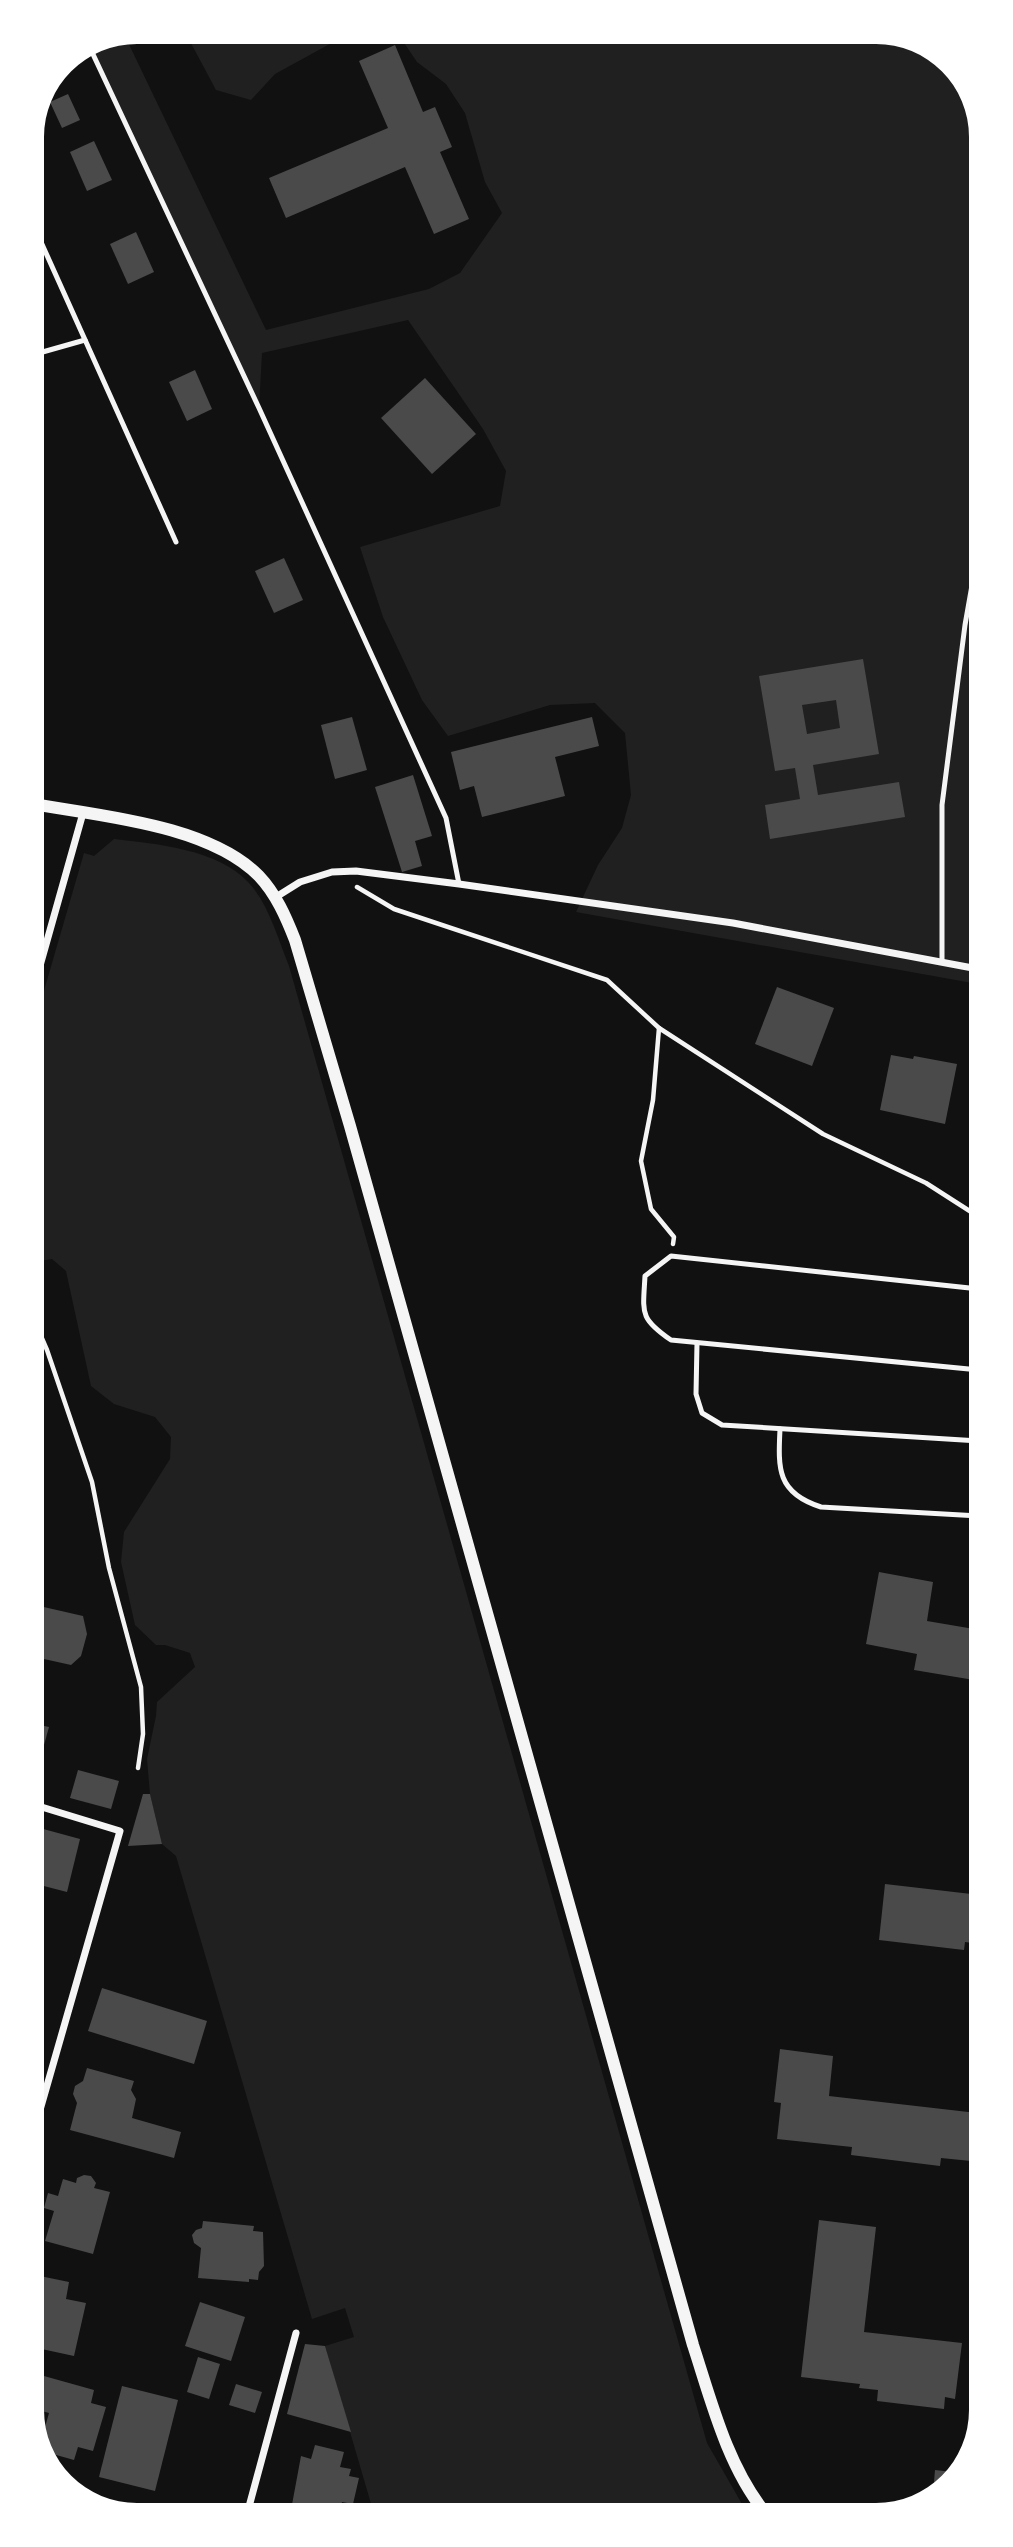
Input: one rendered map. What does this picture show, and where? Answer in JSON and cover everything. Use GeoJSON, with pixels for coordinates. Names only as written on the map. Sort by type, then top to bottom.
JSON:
{"type":"FeatureCollection","features":[{"type":"Feature","properties":{"kind":"street"},"geometry":{"type":"LineString","coordinates":[[44,806],[197,837],[219,846],[239,858],[259,876],[276,897],[295,940],[354,1139],[693,2345],[728,2444],[759,2503]]}},
{"type":"Feature","properties":{"kind":"street"},"geometry":{"type":"LineString","coordinates":[[44,951],[83,813]]}},
{"type":"Feature","properties":{"kind":"street"},"geometry":{"type":"LineString","coordinates":[[276,897],[300,882],[332,872],[356,871],[733,923],[969,966]]}},
{"type":"Feature","properties":{"kind":"street"},"geometry":{"type":"LineString","coordinates":[[44,1807],[120,1831],[44,2096]]}},
{"type":"Feature","properties":{"kind":"street"},"geometry":{"type":"LineString","coordinates":[[250,2503],[296,2333]]}},
{"type":"Feature","properties":{"kind":"lane"},"geometry":{"type":"LineString","coordinates":[[93,55],[259,408],[446,818],[459,884]]}},
{"type":"Feature","properties":{"kind":"lane"},"geometry":{"type":"LineString","coordinates":[[44,249],[176,542]]}},
{"type":"Feature","properties":{"kind":"lane"},"geometry":{"type":"LineString","coordinates":[[44,352],[85,340]]}},
{"type":"Feature","properties":{"kind":"lane"},"geometry":{"type":"LineString","coordinates":[[942,962],[942,805],[969,602]]}},
{"type":"Feature","properties":{"kind":"lane"},"geometry":{"type":"LineString","coordinates":[[969,1288],[671,1256],[645,1276],[643,1311],[652,1327],[671,1340],[969,1369]]}},
{"type":"Feature","properties":{"kind":"lane"},"geometry":{"type":"LineString","coordinates":[[697,1343],[696,1394],[702,1413],[722,1425],[969,1440]]}},
{"type":"Feature","properties":{"kind":"lane"},"geometry":{"type":"LineString","coordinates":[[780,1429],[778,1463],[786,1485],[802,1501],[821,1507],[969,1515]]}},
{"type":"Feature","properties":{"kind":"path"},"geometry":{"type":"LineString","coordinates":[[332,872],[394,909],[607,980],[659,1028],[823,1134],[926,1183],[969,1211]]}},
{"type":"Feature","properties":{"kind":"path"},"geometry":{"type":"LineString","coordinates":[[659,1028],[653,1100],[641,1161],[651,1209],[674,1237],[671,1256]]}},
{"type":"Feature","properties":{"kind":"path"},"geometry":{"type":"LineString","coordinates":[[44,1343],[92,1482],[109,1568],[141,1686],[143,1734],[138,1768]]}},
{"type":"Feature","properties":{"kind":"shaded area"},"geometry":{"type":"Polygon","coordinates":[[[191,44],[330,44],[275,74],[251,100],[216,90],[191,44]]]}},
{"type":"Feature","properties":{"kind":"shaded area"},"geometry":{"type":"Polygon","coordinates":[[[405,44],[883,44],[918,53],[942,71],[957,90],[964,107],[969,136],[969,982],[576,912],[598,865],[622,828],[631,795],[625,733],[595,703],[550,705],[448,736],[422,700],[383,617],[360,547],[500,506],[506,471],[483,429],[408,320],[262,353],[259,408],[93,55],[129,45],[266,330],[429,289],[460,273],[502,213],[485,182],[465,113],[446,84],[417,62],[405,44]]]}},
{"type":"Feature","properties":{"kind":"shaded area"},"geometry":{"type":"Polygon","coordinates":[[[114,839],[186,850],[221,862],[249,883],[256,892],[277,934],[289,966],[707,2443],[741,2503],[371,2503],[325,2346],[354,2337],[345,2308],[312,2319],[176,1856],[162,1844],[150,1794],[147,1759],[157,1702],[195,1667],[190,1653],[156,1645],[135,1625],[121,1562],[124,1532],[170,1459],[171,1437],[155,1417],[114,1404],[91,1386],[66,1271],[52,1259],[44,1260],[44,991],[84,853],[94,856],[114,839]]]}},
{"type":"Feature","properties":{"kind":"building"},"geometry":{"type":"Polygon","coordinates":[[[395,45],[423,112],[435,107],[452,147],[440,152],[469,219],[434,234],[405,167],[286,218],[269,178],[388,128],[359,61],[395,45]]]}},
{"type":"Feature","properties":{"kind":"building"},"geometry":{"type":"Polygon","coordinates":[[[68,94],[80,120],[62,128],[51,102],[68,94]]]}},
{"type":"Feature","properties":{"kind":"building"},"geometry":{"type":"Polygon","coordinates":[[[94,141],[112,180],[87,191],[70,152],[94,141]]]}},
{"type":"Feature","properties":{"kind":"building"},"geometry":{"type":"Polygon","coordinates":[[[136,232],[154,272],[128,284],[110,244],[136,232]]]}},
{"type":"Feature","properties":{"kind":"building"},"geometry":{"type":"Polygon","coordinates":[[[195,370],[212,409],[187,421],[169,382],[195,370]]]}},
{"type":"Feature","properties":{"kind":"building"},"geometry":{"type":"Polygon","coordinates":[[[425,378],[476,434],[432,474],[381,418],[425,378]]]}},
{"type":"Feature","properties":{"kind":"building"},"geometry":{"type":"Polygon","coordinates":[[[284,558],[303,600],[274,613],[255,571],[284,558]]]}},
{"type":"Feature","properties":{"kind":"building"},"geometry":{"type":"Polygon","coordinates":[[[863,659],[879,754],[813,765],[818,795],[899,782],[905,817],[770,839],[765,805],[800,799],[795,768],[775,771],[759,676],[863,659]],[[836,700],[802,705],[807,734],[840,728],[836,700]]]}},
{"type":"Feature","properties":{"kind":"building"},"geometry":{"type":"Polygon","coordinates":[[[352,717],[367,770],[335,779],[321,725],[352,717]]]}},
{"type":"Feature","properties":{"kind":"building"},"geometry":{"type":"Polygon","coordinates":[[[592,717],[599,746],[555,757],[565,796],[482,817],[474,786],[460,790],[451,752],[592,717]]]}},
{"type":"Feature","properties":{"kind":"building"},"geometry":{"type":"Polygon","coordinates":[[[413,775],[432,836],[415,841],[422,866],[402,872],[375,787],[413,775]]]}},
{"type":"Feature","properties":{"kind":"building"},"geometry":{"type":"Polygon","coordinates":[[[777,987],[834,1008],[812,1066],[755,1044],[777,987]]]}},
{"type":"Feature","properties":{"kind":"building"},"geometry":{"type":"Polygon","coordinates":[[[891,1055],[913,1059],[914,1056],[957,1064],[945,1124],[880,1110],[891,1055]]]}},
{"type":"Feature","properties":{"kind":"building"},"geometry":{"type":"Polygon","coordinates":[[[879,1572],[933,1582],[927,1621],[969,1628],[969,1679],[914,1670],[917,1654],[866,1644],[879,1572]]]}},
{"type":"Feature","properties":{"kind":"building"},"geometry":{"type":"Polygon","coordinates":[[[44,1607],[83,1616],[87,1634],[81,1656],[71,1665],[44,1659],[44,1607]]]}},
{"type":"Feature","properties":{"kind":"building"},"geometry":{"type":"Polygon","coordinates":[[[44,1726],[49,1727],[44,1745],[44,1726]]]}},
{"type":"Feature","properties":{"kind":"building"},"geometry":{"type":"Polygon","coordinates":[[[78,1770],[119,1781],[111,1809],[70,1798],[78,1770]]]}},
{"type":"Feature","properties":{"kind":"building"},"geometry":{"type":"Polygon","coordinates":[[[143,1794],[150,1794],[162,1844],[128,1846],[143,1794]]]}},
{"type":"Feature","properties":{"kind":"building"},"geometry":{"type":"Polygon","coordinates":[[[44,1829],[80,1839],[67,1892],[44,1886],[44,1829]]]}},
{"type":"Feature","properties":{"kind":"building"},"geometry":{"type":"Polygon","coordinates":[[[885,1884],[969,1894],[969,1943],[965,1942],[964,1950],[879,1940],[885,1884]]]}},
{"type":"Feature","properties":{"kind":"building"},"geometry":{"type":"Polygon","coordinates":[[[102,1988],[207,2021],[194,2064],[88,2031],[102,1988]]]}},
{"type":"Feature","properties":{"kind":"building"},"geometry":{"type":"Polygon","coordinates":[[[780,2049],[833,2056],[829,2096],[969,2112],[969,2161],[941,2158],[940,2166],[851,2155],[852,2147],[777,2139],[781,2103],[774,2102],[780,2049]]]}},
{"type":"Feature","properties":{"kind":"building"},"geometry":{"type":"Polygon","coordinates":[[[87,2068],[134,2081],[131,2090],[136,2099],[132,2118],[181,2132],[174,2158],[70,2130],[77,2103],[73,2094],[75,2086],[83,2081],[87,2068]]]}},
{"type":"Feature","properties":{"kind":"building"},"geometry":{"type":"Polygon","coordinates":[[[91,2176],[96,2183],[94,2188],[110,2192],[93,2254],[45,2241],[54,2211],[44,2208],[48,2193],[58,2196],[63,2179],[76,2183],[77,2178],[91,2176]]]}},
{"type":"Feature","properties":{"kind":"building"},"geometry":{"type":"Polygon","coordinates":[[[819,2220],[876,2227],[864,2332],[962,2343],[955,2399],[945,2397],[944,2409],[877,2401],[878,2390],[859,2388],[860,2384],[801,2377],[819,2220]]]}},
{"type":"Feature","properties":{"kind":"building"},"geometry":{"type":"Polygon","coordinates":[[[203,2221],[254,2226],[253,2231],[263,2232],[264,2266],[259,2272],[258,2280],[249,2279],[249,2282],[198,2278],[201,2248],[194,2243],[192,2235],[202,2228],[203,2221]]]}},
{"type":"Feature","properties":{"kind":"building"},"geometry":{"type":"Polygon","coordinates":[[[44,2277],[69,2282],[66,2299],[86,2303],[74,2356],[44,2350],[44,2277]]]}},
{"type":"Feature","properties":{"kind":"building"},"geometry":{"type":"Polygon","coordinates":[[[200,2302],[245,2317],[231,2361],[185,2346],[200,2302]]]}},
{"type":"Feature","properties":{"kind":"building"},"geometry":{"type":"Polygon","coordinates":[[[305,2344],[325,2346],[351,2432],[287,2414],[305,2344]]]}},
{"type":"Feature","properties":{"kind":"building"},"geometry":{"type":"Polygon","coordinates":[[[198,2357],[220,2364],[209,2399],[187,2392],[198,2357]]]}},
{"type":"Feature","properties":{"kind":"building"},"geometry":{"type":"Polygon","coordinates":[[[44,2376],[94,2390],[91,2403],[106,2407],[93,2451],[78,2447],[74,2460],[55,2455],[46,2425],[49,2413],[44,2412],[44,2376]]]}},
{"type":"Feature","properties":{"kind":"building"},"geometry":{"type":"Polygon","coordinates":[[[236,2384],[262,2392],[255,2413],[229,2405],[236,2384]]]}},
{"type":"Feature","properties":{"kind":"building"},"geometry":{"type":"Polygon","coordinates":[[[122,2386],[178,2400],[155,2491],[99,2477],[122,2386]]]}},
{"type":"Feature","properties":{"kind":"building"},"geometry":{"type":"Polygon","coordinates":[[[315,2445],[344,2452],[340,2467],[351,2469],[349,2476],[359,2478],[353,2503],[292,2503],[301,2456],[311,2459],[315,2445]]]}},
{"type":"Feature","properties":{"kind":"building"},"geometry":{"type":"Polygon","coordinates":[[[935,2470],[946,2471],[942,2476],[934,2483],[935,2470]]]}}]}
